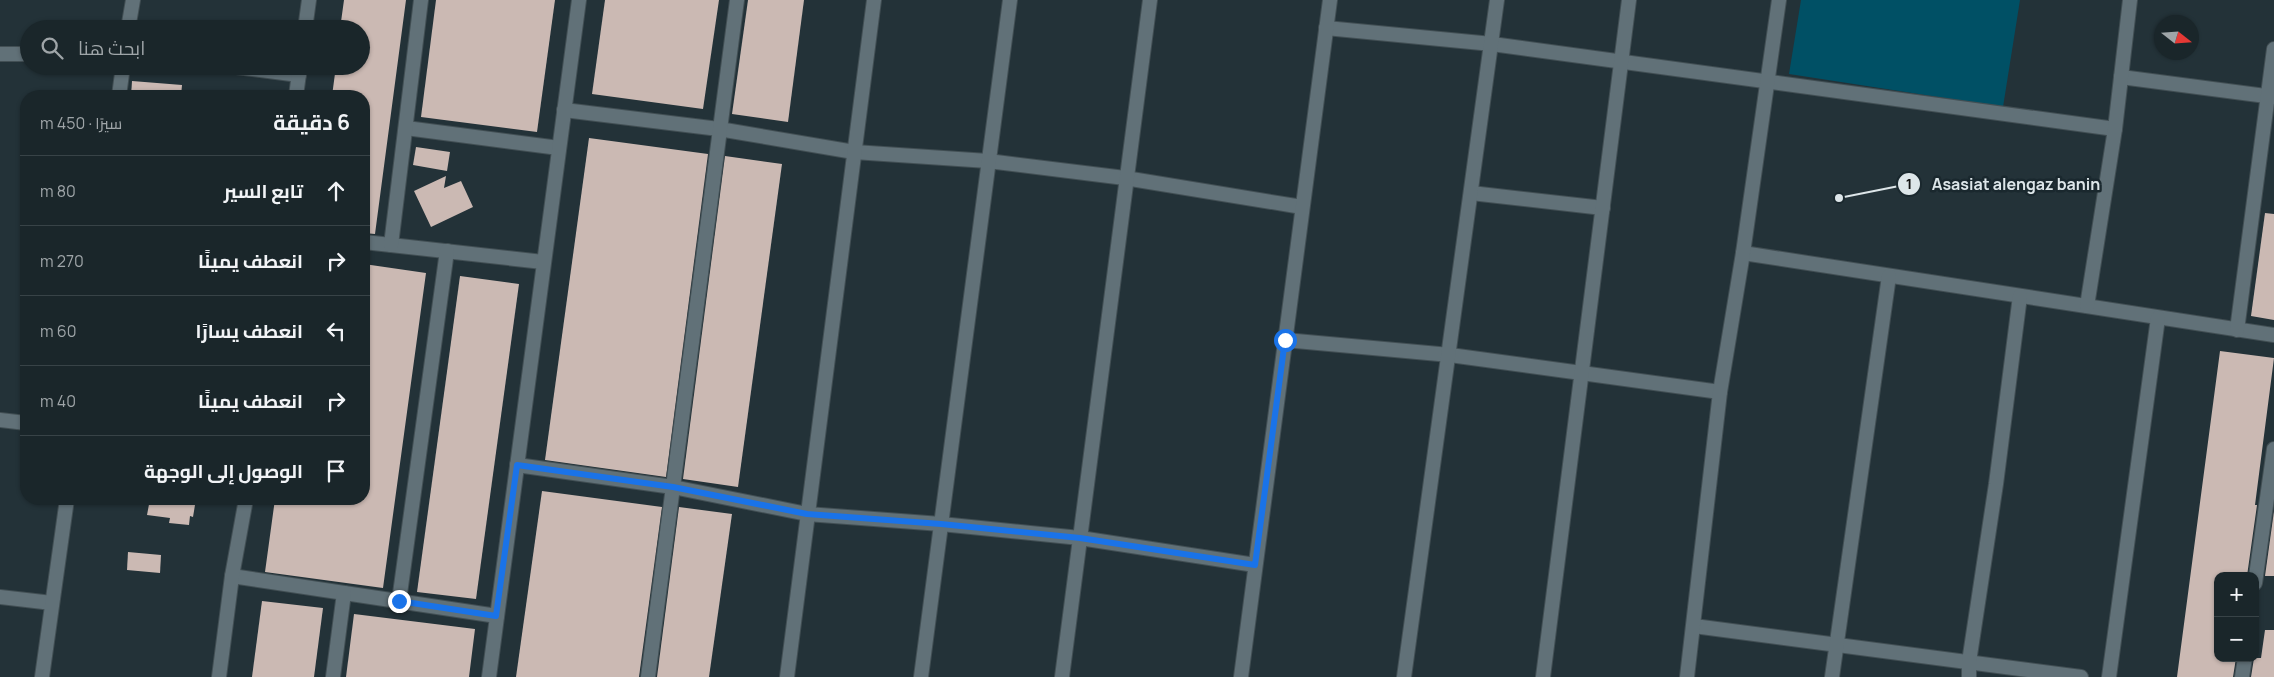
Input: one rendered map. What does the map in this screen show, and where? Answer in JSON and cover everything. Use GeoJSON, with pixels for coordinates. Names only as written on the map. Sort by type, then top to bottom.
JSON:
{"type":"FeatureCollection","features":[{"type":"Feature","properties":{"kind":"street"},"geometry":{"type":"LineString","coordinates":[[130,20],[133,0]]}},
{"type":"Feature","properties":{"kind":"street"},"geometry":{"type":"LineString","coordinates":[[306,20],[309,0]]}},
{"type":"Feature","properties":{"kind":"street"},"geometry":{"type":"LineString","coordinates":[[391,245],[421,0]]}},
{"type":"Feature","properties":{"kind":"street"},"geometry":{"type":"LineString","coordinates":[[489,677],[579,0]]}},
{"type":"Feature","properties":{"kind":"street"},"geometry":{"type":"LineString","coordinates":[[648,677],[737,0]]}},
{"type":"Feature","properties":{"kind":"street"},"geometry":{"type":"LineString","coordinates":[[787,677],[874,0]]}},
{"type":"Feature","properties":{"kind":"street"},"geometry":{"type":"LineString","coordinates":[[921,677],[1010,0]]}},
{"type":"Feature","properties":{"kind":"street"},"geometry":{"type":"LineString","coordinates":[[1062,677],[1125,178],[1150,0]]}},
{"type":"Feature","properties":{"kind":"street"},"geometry":{"type":"LineString","coordinates":[[1241,677],[1330,0]]}},
{"type":"Feature","properties":{"kind":"street"},"geometry":{"type":"LineString","coordinates":[[1404,677],[1450,355],[1497,0]]}},
{"type":"Feature","properties":{"kind":"street"},"geometry":{"type":"LineString","coordinates":[[1543,677],[1629,0]]}},
{"type":"Feature","properties":{"kind":"street"},"geometry":{"type":"LineString","coordinates":[[1687,677],[1720,392],[1743,253],[1779,0]]}},
{"type":"Feature","properties":{"kind":"street"},"geometry":{"type":"LineString","coordinates":[[2087,306],[2115,128],[2130,0]]}},
{"type":"Feature","properties":{"kind":"street"},"geometry":{"type":"LineString","coordinates":[[1326,28],[1492,44],[2115,128]]}},
{"type":"Feature","properties":{"kind":"street"},"geometry":{"type":"LineString","coordinates":[[2237,330],[2271,97],[2274,48]]}},
{"type":"Feature","properties":{"kind":"street"},"geometry":{"type":"LineString","coordinates":[[0,54],[20,54]]}},
{"type":"Feature","properties":{"kind":"street"},"geometry":{"type":"LineString","coordinates":[[121,90],[122,75]]}},
{"type":"Feature","properties":{"kind":"street"},"geometry":{"type":"LineString","coordinates":[[297,90],[299,75]]}},
{"type":"Feature","properties":{"kind":"street"},"geometry":{"type":"LineString","coordinates":[[2121,76],[2271,97]]}},
{"type":"Feature","properties":{"kind":"street"},"geometry":{"type":"LineString","coordinates":[[564,110],[719,130],[854,152],[988,161],[1125,178],[1302,207]]}},
{"type":"Feature","properties":{"kind":"street"},"geometry":{"type":"LineString","coordinates":[[406,128],[559,148]]}},
{"type":"Feature","properties":{"kind":"street"},"geometry":{"type":"LineString","coordinates":[[1471,193],[1603,208]]}},
{"type":"Feature","properties":{"kind":"street"},"geometry":{"type":"LineString","coordinates":[[370,243],[543,262]]}},
{"type":"Feature","properties":{"kind":"street"},"geometry":{"type":"LineString","coordinates":[[399,601],[447,251]]}},
{"type":"Feature","properties":{"kind":"street"},"geometry":{"type":"LineString","coordinates":[[1743,253],[2274,336]]}},
{"type":"Feature","properties":{"kind":"street"},"geometry":{"type":"LineString","coordinates":[[1832,677],[1889,276]]}},
{"type":"Feature","properties":{"kind":"street"},"geometry":{"type":"LineString","coordinates":[[1969,677],[1969,662],[1996,484],[2020,296]]}},
{"type":"Feature","properties":{"kind":"street"},"geometry":{"type":"LineString","coordinates":[[2108,677],[2158,318]]}},
{"type":"Feature","properties":{"kind":"street"},"geometry":{"type":"LineString","coordinates":[[1285,340],[1450,355],[1720,392]]}},
{"type":"Feature","properties":{"kind":"street"},"geometry":{"type":"LineString","coordinates":[[0,420],[20,422]]}},
{"type":"Feature","properties":{"kind":"street"},"geometry":{"type":"LineString","coordinates":[[2256,572],[2274,449]]}},
{"type":"Feature","properties":{"kind":"street"},"geometry":{"type":"LineString","coordinates":[[517,465],[673,487],[807,514],[941,524],[1080,538],[1255,565]]}},
{"type":"Feature","properties":{"kind":"street"},"geometry":{"type":"LineString","coordinates":[[42,677],[66,505]]}},
{"type":"Feature","properties":{"kind":"street"},"geometry":{"type":"LineString","coordinates":[[219,677],[232,576],[245,505]]}},
{"type":"Feature","properties":{"kind":"street"},"geometry":{"type":"LineString","coordinates":[[232,576],[496,616]]}},
{"type":"Feature","properties":{"kind":"street"},"geometry":{"type":"LineString","coordinates":[[333,677],[344,593]]}},
{"type":"Feature","properties":{"kind":"street"},"geometry":{"type":"LineString","coordinates":[[0,597],[52,603]]}},
{"type":"Feature","properties":{"kind":"street"},"geometry":{"type":"LineString","coordinates":[[1694,626],[2081,677]]}},
{"type":"Feature","properties":{"kind":"street"},"geometry":{"type":"LineString","coordinates":[[2242,677],[2244,662]]}},
{"type":"Feature","properties":{"kind":"shaded area"},"geometry":{"type":"Polygon","coordinates":[[[1801,0],[2020,0],[2003,107],[1789,74],[1801,0]]]}},
{"type":"Feature","properties":{"kind":"building"},"geometry":{"type":"Polygon","coordinates":[[[344,0],[406,0],[375,234],[370,234],[370,90],[333,90],[335,75],[370,75],[370,20],[341,20],[344,0]]]}},
{"type":"Feature","properties":{"kind":"building"},"geometry":{"type":"Polygon","coordinates":[[[436,0],[555,0],[537,132],[421,117],[436,0]]]}},
{"type":"Feature","properties":{"kind":"building"},"geometry":{"type":"Polygon","coordinates":[[[605,0],[719,0],[703,109],[592,94],[605,0]]]}},
{"type":"Feature","properties":{"kind":"building"},"geometry":{"type":"Polygon","coordinates":[[[748,0],[804,0],[788,122],[732,114],[748,0]]]}},
{"type":"Feature","properties":{"kind":"building"},"geometry":{"type":"Polygon","coordinates":[[[132,81],[182,85],[182,90],[131,90],[132,81]]]}},
{"type":"Feature","properties":{"kind":"building"},"geometry":{"type":"Polygon","coordinates":[[[589,138],[708,154],[666,477],[545,460],[589,138]]]}},
{"type":"Feature","properties":{"kind":"building"},"geometry":{"type":"Polygon","coordinates":[[[416,147],[450,152],[447,171],[413,165],[416,147]]]}},
{"type":"Feature","properties":{"kind":"building"},"geometry":{"type":"Polygon","coordinates":[[[725,156],[782,164],[738,487],[683,479],[725,156]]]}},
{"type":"Feature","properties":{"kind":"building"},"geometry":{"type":"Polygon","coordinates":[[[446,176],[444,188],[461,181],[473,207],[431,227],[414,191],[446,176]]]}},
{"type":"Feature","properties":{"kind":"building"},"geometry":{"type":"Polygon","coordinates":[[[2265,213],[2274,214],[2274,320],[2251,316],[2265,213]]]}},
{"type":"Feature","properties":{"kind":"building"},"geometry":{"type":"Polygon","coordinates":[[[370,265],[426,273],[383,588],[265,572],[274,505],[370,505],[370,265]]]}},
{"type":"Feature","properties":{"kind":"building"},"geometry":{"type":"Polygon","coordinates":[[[460,276],[519,284],[476,599],[417,592],[460,276]]]}},
{"type":"Feature","properties":{"kind":"building"},"geometry":{"type":"Polygon","coordinates":[[[2220,351],[2274,358],[2248,572],[2214,572],[2214,662],[2235,662],[2233,677],[2177,677],[2220,351]]]}},
{"type":"Feature","properties":{"kind":"building"},"geometry":{"type":"Polygon","coordinates":[[[542,491],[662,507],[639,677],[516,677],[542,491]]]}},
{"type":"Feature","properties":{"kind":"building"},"geometry":{"type":"Polygon","coordinates":[[[149,505],[195,505],[193,517],[190,516],[189,525],[169,523],[170,518],[147,515],[149,505]]]}},
{"type":"Feature","properties":{"kind":"building"},"geometry":{"type":"Polygon","coordinates":[[[679,507],[732,514],[709,677],[657,677],[679,507]]]}},
{"type":"Feature","properties":{"kind":"building"},"geometry":{"type":"Polygon","coordinates":[[[2274,511],[2274,576],[2265,576],[2274,511]]]}},
{"type":"Feature","properties":{"kind":"building"},"geometry":{"type":"Polygon","coordinates":[[[128,552],[161,555],[160,573],[127,570],[128,552]]]}},
{"type":"Feature","properties":{"kind":"building"},"geometry":{"type":"Polygon","coordinates":[[[262,601],[323,608],[314,677],[252,677],[262,601]]]}},
{"type":"Feature","properties":{"kind":"building"},"geometry":{"type":"Polygon","coordinates":[[[354,614],[475,629],[469,677],[346,677],[354,614]]]}},
{"type":"Feature","properties":{"kind":"building"},"geometry":{"type":"Polygon","coordinates":[[[2265,630],[2274,630],[2274,677],[2251,677],[2253,662],[2259,662],[2259,658],[2261,658],[2265,630]]]}},
{"type":"Feature","properties":{"kind":"place","name":"Asasiat alengaz banin"},"geometry":{"type":"Point","coordinates":[1839,198]}},
{"type":"Feature","properties":{"kind":"route"},"geometry":{"type":"LineString","coordinates":[[399,601],[496,616],[517,465],[673,487],[807,514],[941,524],[1080,538],[1255,565],[1285,340]]}}]}
